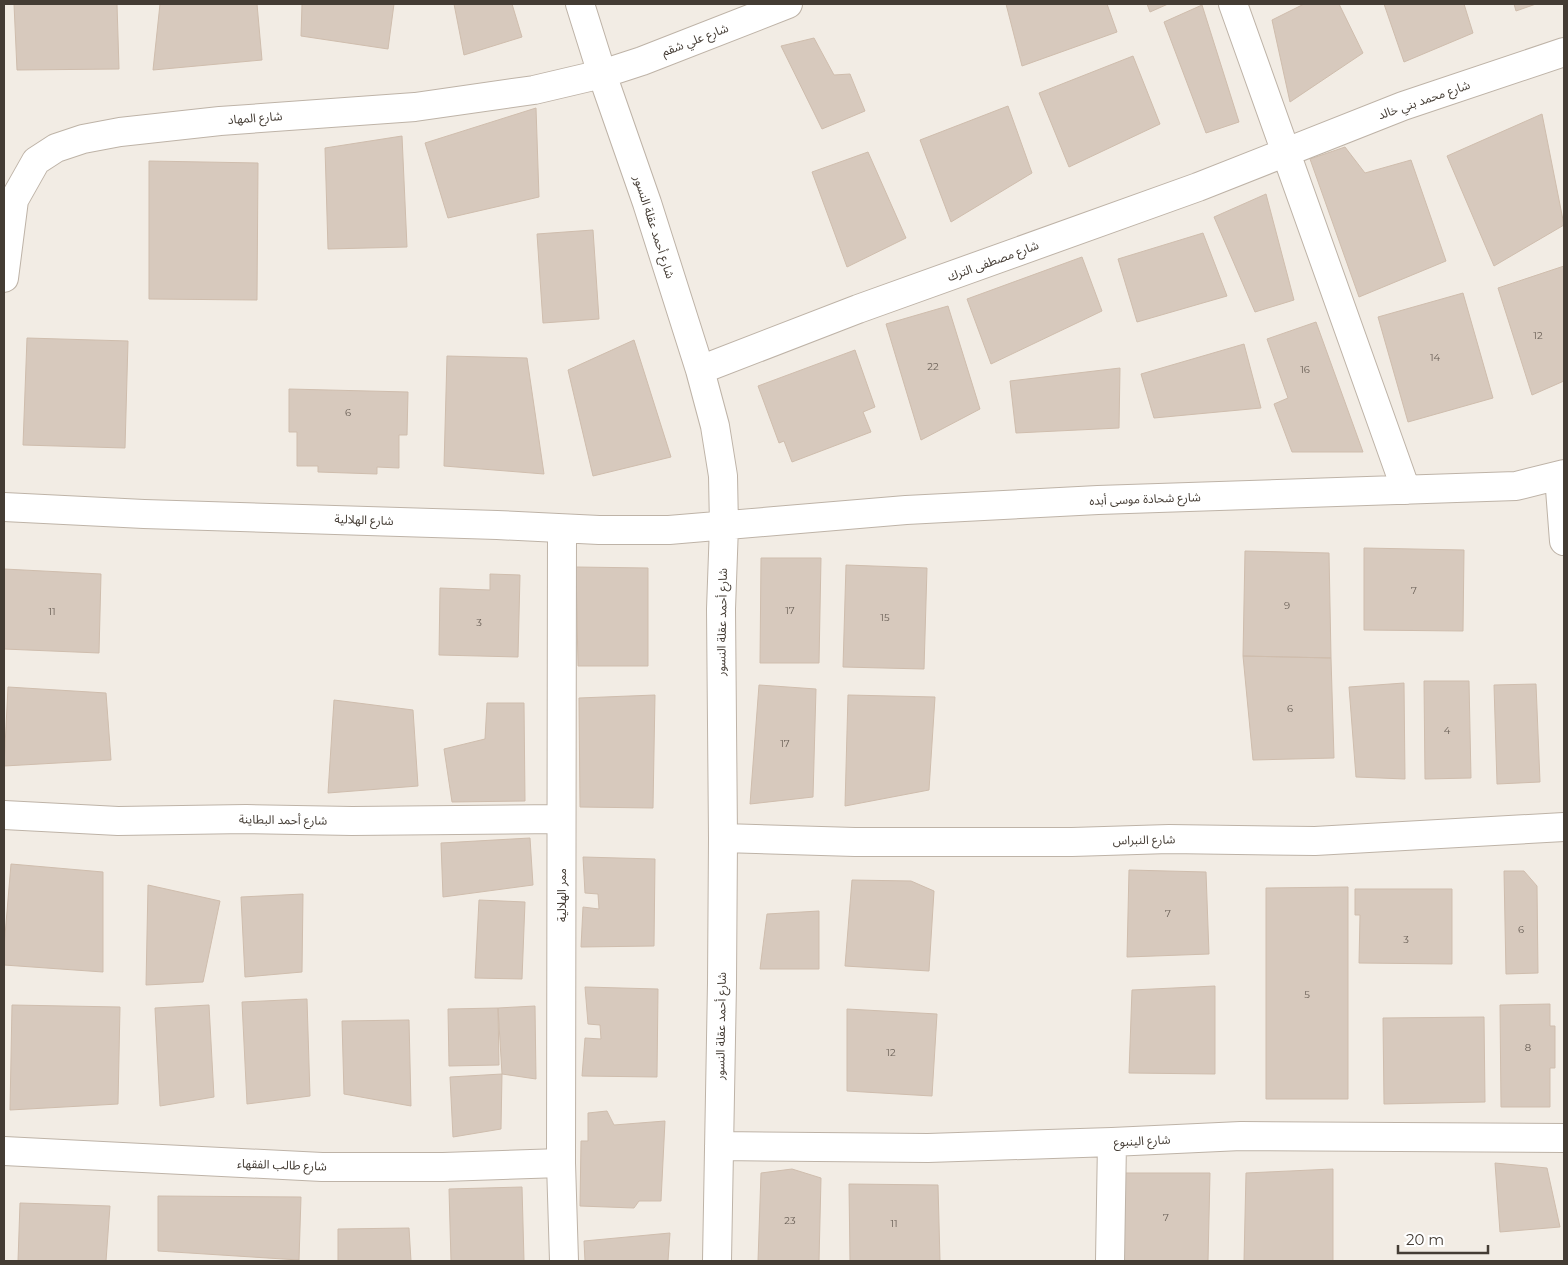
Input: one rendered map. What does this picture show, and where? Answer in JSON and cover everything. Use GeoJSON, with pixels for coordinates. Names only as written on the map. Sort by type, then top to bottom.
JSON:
{"type":"FeatureCollection","features":[{"type":"Feature","properties":{"kind":"street","name":"شارع أحمد عقلة النسور"},"geometry":{"type":"LineString","coordinates":[[580,4],[647,203],[700,370],[715,426],[723,476],[724,526],[721,609],[723,838],[717,1261]]}},
{"type":"Feature","properties":{"kind":"street","name":"شارع علي شقم"},"geometry":{"type":"LineString","coordinates":[[602,74],[642,61],[788,4]]}},
{"type":"Feature","properties":{"kind":"street"},"geometry":{"type":"LineString","coordinates":[[1232,4],[1406,490]]}},
{"type":"Feature","properties":{"kind":"street","name":"شارع محمد بني خالد"},"geometry":{"type":"LineString","coordinates":[[1286,153],[1404,106],[1564,52]]}},
{"type":"Feature","properties":{"kind":"street","name":"شارع المهاد"},"geometry":{"type":"LineString","coordinates":[[4,278],[14,200],[36,161],[56,148],[83,139],[120,132],[220,121],[415,107],[534,90],[602,74]]}},
{"type":"Feature","properties":{"kind":"street","name":"شارع مصطفى الترك"},"geometry":{"type":"LineString","coordinates":[[700,370],[1286,153]]}},
{"type":"Feature","properties":{"kind":"street"},"geometry":{"type":"LineString","coordinates":[[1562,475],[1564,540]]}},
{"type":"Feature","properties":{"kind":"street","name":"شارع شحادة موسى أبده"},"geometry":{"type":"LineString","coordinates":[[724,526],[806,517],[935,508],[1098,500],[1516,486],[1562,475]]}},
{"type":"Feature","properties":{"kind":"street","name":"شارع الهلالية"},"geometry":{"type":"LineString","coordinates":[[4,507],[562,529],[669,530],[724,526]]}},
{"type":"Feature","properties":{"kind":"street","name":"ممر الهلالية"},"geometry":{"type":"LineString","coordinates":[[562,529],[561,1163],[564,1261]]}},
{"type":"Feature","properties":{"kind":"street","name":"شارع أحمد البطاينة"},"geometry":{"type":"LineString","coordinates":[[4,815],[118,821],[561,819]]}},
{"type":"Feature","properties":{"kind":"street","name":"شارع النبراس"},"geometry":{"type":"LineString","coordinates":[[723,838],[855,842],[1072,842],[1169,839],[1315,841],[1564,827]]}},
{"type":"Feature","properties":{"kind":"street","name":"شارع الينبوع"},"geometry":{"type":"LineString","coordinates":[[720,1146],[928,1148],[1240,1136],[1564,1138]]}},
{"type":"Feature","properties":{"kind":"street"},"geometry":{"type":"LineString","coordinates":[[1110,1261],[1112,1142]]}},
{"type":"Feature","properties":{"kind":"street","name":"شارع طالب الفقهاء"},"geometry":{"type":"LineString","coordinates":[[4,1151],[322,1167],[442,1168],[561,1163]]}},
{"type":"Feature","properties":{"kind":"building"},"geometry":{"type":"Polygon","coordinates":[[[14,4],[117,4],[119,69],[17,70],[14,4]]]}},
{"type":"Feature","properties":{"kind":"building"},"geometry":{"type":"Polygon","coordinates":[[[160,4],[257,4],[262,60],[153,70],[160,4]]]}},
{"type":"Feature","properties":{"kind":"building"},"geometry":{"type":"Polygon","coordinates":[[[302,4],[394,4],[388,49],[301,36],[302,4]]]}},
{"type":"Feature","properties":{"kind":"building"},"geometry":{"type":"Polygon","coordinates":[[[454,4],[512,4],[522,37],[464,55],[454,4]]]}},
{"type":"Feature","properties":{"kind":"building"},"geometry":{"type":"Polygon","coordinates":[[[1006,4],[1107,4],[1117,32],[1022,66],[1006,4]]]}},
{"type":"Feature","properties":{"kind":"building"},"geometry":{"type":"Polygon","coordinates":[[[1147,4],[1168,4],[1150,12],[1147,4]]]}},
{"type":"Feature","properties":{"kind":"building"},"geometry":{"type":"Polygon","coordinates":[[[1304,4],[1339,4],[1363,53],[1290,102],[1272,20],[1304,4]]]}},
{"type":"Feature","properties":{"kind":"building"},"geometry":{"type":"Polygon","coordinates":[[[1384,4],[1464,4],[1473,33],[1404,62],[1384,4]]]}},
{"type":"Feature","properties":{"kind":"building"},"geometry":{"type":"Polygon","coordinates":[[[1514,4],[1536,4],[1516,11],[1514,4]]]}},
{"type":"Feature","properties":{"kind":"building"},"geometry":{"type":"Polygon","coordinates":[[[1202,5],[1239,122],[1206,133],[1164,22],[1202,5]]]}},
{"type":"Feature","properties":{"kind":"building"},"geometry":{"type":"Polygon","coordinates":[[[814,38],[834,75],[850,74],[865,111],[822,129],[781,46],[814,38]]]}},
{"type":"Feature","properties":{"kind":"building"},"geometry":{"type":"Polygon","coordinates":[[[1133,56],[1160,124],[1069,167],[1039,93],[1133,56]]]}},
{"type":"Feature","properties":{"kind":"building"},"geometry":{"type":"Polygon","coordinates":[[[1008,106],[1032,173],[951,222],[920,140],[1008,106]]]}},
{"type":"Feature","properties":{"kind":"building"},"geometry":{"type":"Polygon","coordinates":[[[536,108],[539,197],[448,218],[425,143],[536,108]]]}},
{"type":"Feature","properties":{"kind":"building"},"geometry":{"type":"Polygon","coordinates":[[[1542,114],[1564,225],[1494,266],[1447,156],[1542,114]]]}},
{"type":"Feature","properties":{"kind":"building"},"geometry":{"type":"Polygon","coordinates":[[[402,136],[407,247],[328,249],[325,148],[402,136]]]}},
{"type":"Feature","properties":{"kind":"building"},"geometry":{"type":"Polygon","coordinates":[[[1345,147],[1365,173],[1411,160],[1446,261],[1359,297],[1310,159],[1345,147]]]}},
{"type":"Feature","properties":{"kind":"building"},"geometry":{"type":"Polygon","coordinates":[[[868,152],[906,238],[847,267],[812,172],[868,152]]]}},
{"type":"Feature","properties":{"kind":"building"},"geometry":{"type":"Polygon","coordinates":[[[149,161],[258,163],[257,300],[149,299],[149,161]]]}},
{"type":"Feature","properties":{"kind":"building"},"geometry":{"type":"Polygon","coordinates":[[[1266,194],[1294,300],[1255,312],[1214,217],[1266,194]]]}},
{"type":"Feature","properties":{"kind":"building"},"geometry":{"type":"Polygon","coordinates":[[[593,230],[599,319],[543,323],[537,234],[593,230]]]}},
{"type":"Feature","properties":{"kind":"building"},"geometry":{"type":"Polygon","coordinates":[[[1203,233],[1227,296],[1137,322],[1118,259],[1203,233]]]}},
{"type":"Feature","properties":{"kind":"building"},"geometry":{"type":"Polygon","coordinates":[[[1082,257],[1102,311],[991,364],[967,299],[1082,257]]]}},
{"type":"Feature","properties":{"kind":"building"},"geometry":{"type":"Polygon","coordinates":[[[1564,266],[1564,381],[1532,395],[1498,288],[1564,266]]]}},
{"type":"Feature","properties":{"kind":"building"},"geometry":{"type":"Polygon","coordinates":[[[1463,293],[1493,398],[1408,422],[1378,317],[1463,293]]]}},
{"type":"Feature","properties":{"kind":"building"},"geometry":{"type":"Polygon","coordinates":[[[948,306],[980,409],[921,440],[886,324],[948,306]]]}},
{"type":"Feature","properties":{"kind":"building"},"geometry":{"type":"Polygon","coordinates":[[[1316,322],[1363,452],[1292,452],[1274,404],[1288,398],[1267,339],[1316,322]]]}},
{"type":"Feature","properties":{"kind":"building"},"geometry":{"type":"Polygon","coordinates":[[[27,338],[128,341],[125,448],[23,445],[27,338]]]}},
{"type":"Feature","properties":{"kind":"building"},"geometry":{"type":"Polygon","coordinates":[[[634,340],[671,457],[593,476],[568,370],[634,340]]]}},
{"type":"Feature","properties":{"kind":"building"},"geometry":{"type":"Polygon","coordinates":[[[1244,344],[1261,408],[1154,418],[1141,374],[1244,344]]]}},
{"type":"Feature","properties":{"kind":"building"},"geometry":{"type":"Polygon","coordinates":[[[855,350],[875,407],[863,412],[871,432],[792,462],[784,441],[779,443],[758,386],[855,350]]]}},
{"type":"Feature","properties":{"kind":"building"},"geometry":{"type":"Polygon","coordinates":[[[447,356],[527,358],[544,474],[444,466],[447,356]]]}},
{"type":"Feature","properties":{"kind":"building"},"geometry":{"type":"Polygon","coordinates":[[[1120,368],[1119,428],[1016,433],[1010,381],[1120,368]]]}},
{"type":"Feature","properties":{"kind":"building"},"geometry":{"type":"Polygon","coordinates":[[[289,389],[408,392],[407,435],[399,435],[399,468],[377,467],[377,474],[318,472],[318,466],[297,466],[297,432],[289,432],[289,389]]]}},
{"type":"Feature","properties":{"kind":"building"},"geometry":{"type":"Polygon","coordinates":[[[1364,548],[1464,550],[1463,631],[1364,630],[1364,548]]]}},
{"type":"Feature","properties":{"kind":"building"},"geometry":{"type":"Polygon","coordinates":[[[1245,551],[1329,553],[1331,658],[1243,656],[1245,551]]]}},
{"type":"Feature","properties":{"kind":"building"},"geometry":{"type":"Polygon","coordinates":[[[761,558],[821,558],[819,663],[760,663],[761,558]]]}},
{"type":"Feature","properties":{"kind":"building"},"geometry":{"type":"Polygon","coordinates":[[[846,565],[927,568],[924,669],[843,667],[846,565]]]}},
{"type":"Feature","properties":{"kind":"building"},"geometry":{"type":"Polygon","coordinates":[[[576,567],[648,568],[648,666],[578,666],[576,567]]]}},
{"type":"Feature","properties":{"kind":"building"},"geometry":{"type":"Polygon","coordinates":[[[4,569],[101,574],[99,653],[4,649],[4,569]]]}},
{"type":"Feature","properties":{"kind":"building"},"geometry":{"type":"Polygon","coordinates":[[[490,574],[520,575],[518,657],[439,655],[440,588],[490,590],[490,574]]]}},
{"type":"Feature","properties":{"kind":"building"},"geometry":{"type":"Polygon","coordinates":[[[1243,656],[1331,658],[1334,758],[1253,760],[1243,656]]]}},
{"type":"Feature","properties":{"kind":"building"},"geometry":{"type":"Polygon","coordinates":[[[1424,681],[1469,681],[1471,778],[1425,779],[1424,681]]]}},
{"type":"Feature","properties":{"kind":"building"},"geometry":{"type":"Polygon","coordinates":[[[1404,683],[1405,779],[1356,777],[1349,687],[1404,683]]]}},
{"type":"Feature","properties":{"kind":"building"},"geometry":{"type":"Polygon","coordinates":[[[1536,684],[1540,782],[1497,784],[1494,685],[1536,684]]]}},
{"type":"Feature","properties":{"kind":"building"},"geometry":{"type":"Polygon","coordinates":[[[759,685],[816,689],[813,797],[750,804],[759,685]]]}},
{"type":"Feature","properties":{"kind":"building"},"geometry":{"type":"Polygon","coordinates":[[[8,687],[106,693],[111,760],[4,766],[8,687]]]}},
{"type":"Feature","properties":{"kind":"building"},"geometry":{"type":"Polygon","coordinates":[[[655,695],[653,808],[580,807],[579,698],[655,695]]]}},
{"type":"Feature","properties":{"kind":"building"},"geometry":{"type":"Polygon","coordinates":[[[848,695],[935,697],[929,790],[845,806],[848,695]]]}},
{"type":"Feature","properties":{"kind":"building"},"geometry":{"type":"Polygon","coordinates":[[[334,700],[413,710],[418,786],[328,793],[334,700]]]}},
{"type":"Feature","properties":{"kind":"building"},"geometry":{"type":"Polygon","coordinates":[[[487,703],[524,703],[525,801],[452,802],[444,749],[485,739],[487,703]]]}},
{"type":"Feature","properties":{"kind":"building"},"geometry":{"type":"Polygon","coordinates":[[[530,838],[533,885],[443,897],[441,843],[530,838]]]}},
{"type":"Feature","properties":{"kind":"building"},"geometry":{"type":"Polygon","coordinates":[[[583,857],[655,859],[654,946],[581,947],[583,907],[599,909],[598,894],[585,893],[583,857]]]}},
{"type":"Feature","properties":{"kind":"building"},"geometry":{"type":"Polygon","coordinates":[[[11,864],[103,872],[103,972],[4,965],[11,864]]]}},
{"type":"Feature","properties":{"kind":"building"},"geometry":{"type":"Polygon","coordinates":[[[1129,870],[1206,872],[1209,954],[1127,957],[1129,870]]]}},
{"type":"Feature","properties":{"kind":"building"},"geometry":{"type":"Polygon","coordinates":[[[1504,871],[1524,871],[1537,886],[1538,973],[1506,974],[1504,871]]]}},
{"type":"Feature","properties":{"kind":"building"},"geometry":{"type":"Polygon","coordinates":[[[852,880],[911,881],[934,891],[929,971],[845,966],[852,880]]]}},
{"type":"Feature","properties":{"kind":"building"},"geometry":{"type":"Polygon","coordinates":[[[148,885],[220,901],[203,982],[146,985],[148,885]]]}},
{"type":"Feature","properties":{"kind":"building"},"geometry":{"type":"Polygon","coordinates":[[[1348,887],[1348,1099],[1266,1099],[1266,888],[1348,887]]]}},
{"type":"Feature","properties":{"kind":"building"},"geometry":{"type":"Polygon","coordinates":[[[1355,889],[1452,889],[1452,964],[1359,963],[1360,915],[1355,915],[1355,889]]]}},
{"type":"Feature","properties":{"kind":"building"},"geometry":{"type":"Polygon","coordinates":[[[303,894],[302,972],[245,977],[241,897],[303,894]]]}},
{"type":"Feature","properties":{"kind":"building"},"geometry":{"type":"Polygon","coordinates":[[[479,900],[525,902],[522,979],[475,978],[479,900]]]}},
{"type":"Feature","properties":{"kind":"building"},"geometry":{"type":"Polygon","coordinates":[[[819,911],[819,969],[760,969],[767,914],[819,911]]]}},
{"type":"Feature","properties":{"kind":"building"},"geometry":{"type":"Polygon","coordinates":[[[1215,986],[1215,1074],[1129,1073],[1132,990],[1215,986]]]}},
{"type":"Feature","properties":{"kind":"building"},"geometry":{"type":"Polygon","coordinates":[[[585,987],[658,989],[657,1077],[582,1076],[585,1038],[601,1039],[600,1025],[588,1024],[585,987]]]}},
{"type":"Feature","properties":{"kind":"building"},"geometry":{"type":"Polygon","coordinates":[[[307,999],[310,1096],[247,1104],[242,1002],[307,999]]]}},
{"type":"Feature","properties":{"kind":"building"},"geometry":{"type":"Polygon","coordinates":[[[1550,1004],[1550,1026],[1555,1026],[1555,1068],[1550,1068],[1550,1107],[1501,1107],[1500,1005],[1550,1004]]]}},
{"type":"Feature","properties":{"kind":"building"},"geometry":{"type":"Polygon","coordinates":[[[12,1005],[120,1007],[118,1104],[10,1110],[12,1005]]]}},
{"type":"Feature","properties":{"kind":"building"},"geometry":{"type":"Polygon","coordinates":[[[209,1005],[214,1097],[160,1106],[155,1008],[209,1005]]]}},
{"type":"Feature","properties":{"kind":"building"},"geometry":{"type":"Polygon","coordinates":[[[535,1006],[536,1079],[502,1074],[498,1008],[535,1006]]]}},
{"type":"Feature","properties":{"kind":"building"},"geometry":{"type":"Polygon","coordinates":[[[498,1008],[499,1065],[449,1066],[448,1009],[498,1008]]]}},
{"type":"Feature","properties":{"kind":"building"},"geometry":{"type":"Polygon","coordinates":[[[847,1009],[937,1014],[932,1096],[847,1091],[847,1009]]]}},
{"type":"Feature","properties":{"kind":"building"},"geometry":{"type":"Polygon","coordinates":[[[1484,1017],[1485,1102],[1384,1104],[1383,1018],[1484,1017]]]}},
{"type":"Feature","properties":{"kind":"building"},"geometry":{"type":"Polygon","coordinates":[[[409,1020],[411,1106],[344,1094],[342,1021],[409,1020]]]}},
{"type":"Feature","properties":{"kind":"building"},"geometry":{"type":"Polygon","coordinates":[[[502,1074],[501,1129],[453,1137],[450,1077],[502,1074]]]}},
{"type":"Feature","properties":{"kind":"building"},"geometry":{"type":"Polygon","coordinates":[[[607,1111],[614,1125],[665,1121],[661,1201],[639,1201],[634,1208],[580,1206],[581,1141],[588,1141],[588,1113],[607,1111]]]}},
{"type":"Feature","properties":{"kind":"building"},"geometry":{"type":"Polygon","coordinates":[[[1495,1163],[1547,1168],[1560,1227],[1500,1232],[1495,1163]]]}},
{"type":"Feature","properties":{"kind":"building"},"geometry":{"type":"Polygon","coordinates":[[[792,1169],[821,1178],[819,1261],[758,1261],[761,1173],[792,1169]]]}},
{"type":"Feature","properties":{"kind":"building"},"geometry":{"type":"Polygon","coordinates":[[[1333,1169],[1333,1261],[1244,1261],[1246,1173],[1333,1169]]]}},
{"type":"Feature","properties":{"kind":"building"},"geometry":{"type":"Polygon","coordinates":[[[1125,1173],[1210,1173],[1208,1261],[1123,1261],[1125,1173]]]}},
{"type":"Feature","properties":{"kind":"building"},"geometry":{"type":"Polygon","coordinates":[[[849,1184],[938,1185],[940,1261],[850,1261],[849,1184]]]}},
{"type":"Feature","properties":{"kind":"building"},"geometry":{"type":"Polygon","coordinates":[[[522,1187],[524,1261],[451,1261],[449,1189],[522,1187]]]}},
{"type":"Feature","properties":{"kind":"building"},"geometry":{"type":"Polygon","coordinates":[[[158,1196],[301,1197],[299,1260],[158,1251],[158,1196]]]}},
{"type":"Feature","properties":{"kind":"building"},"geometry":{"type":"Polygon","coordinates":[[[20,1203],[110,1206],[106,1261],[18,1261],[20,1203]]]}},
{"type":"Feature","properties":{"kind":"building"},"geometry":{"type":"Polygon","coordinates":[[[409,1228],[411,1261],[338,1261],[338,1229],[409,1228]]]}},
{"type":"Feature","properties":{"kind":"building"},"geometry":{"type":"Polygon","coordinates":[[[670,1233],[668,1261],[585,1261],[584,1241],[670,1233]]]}}]}
